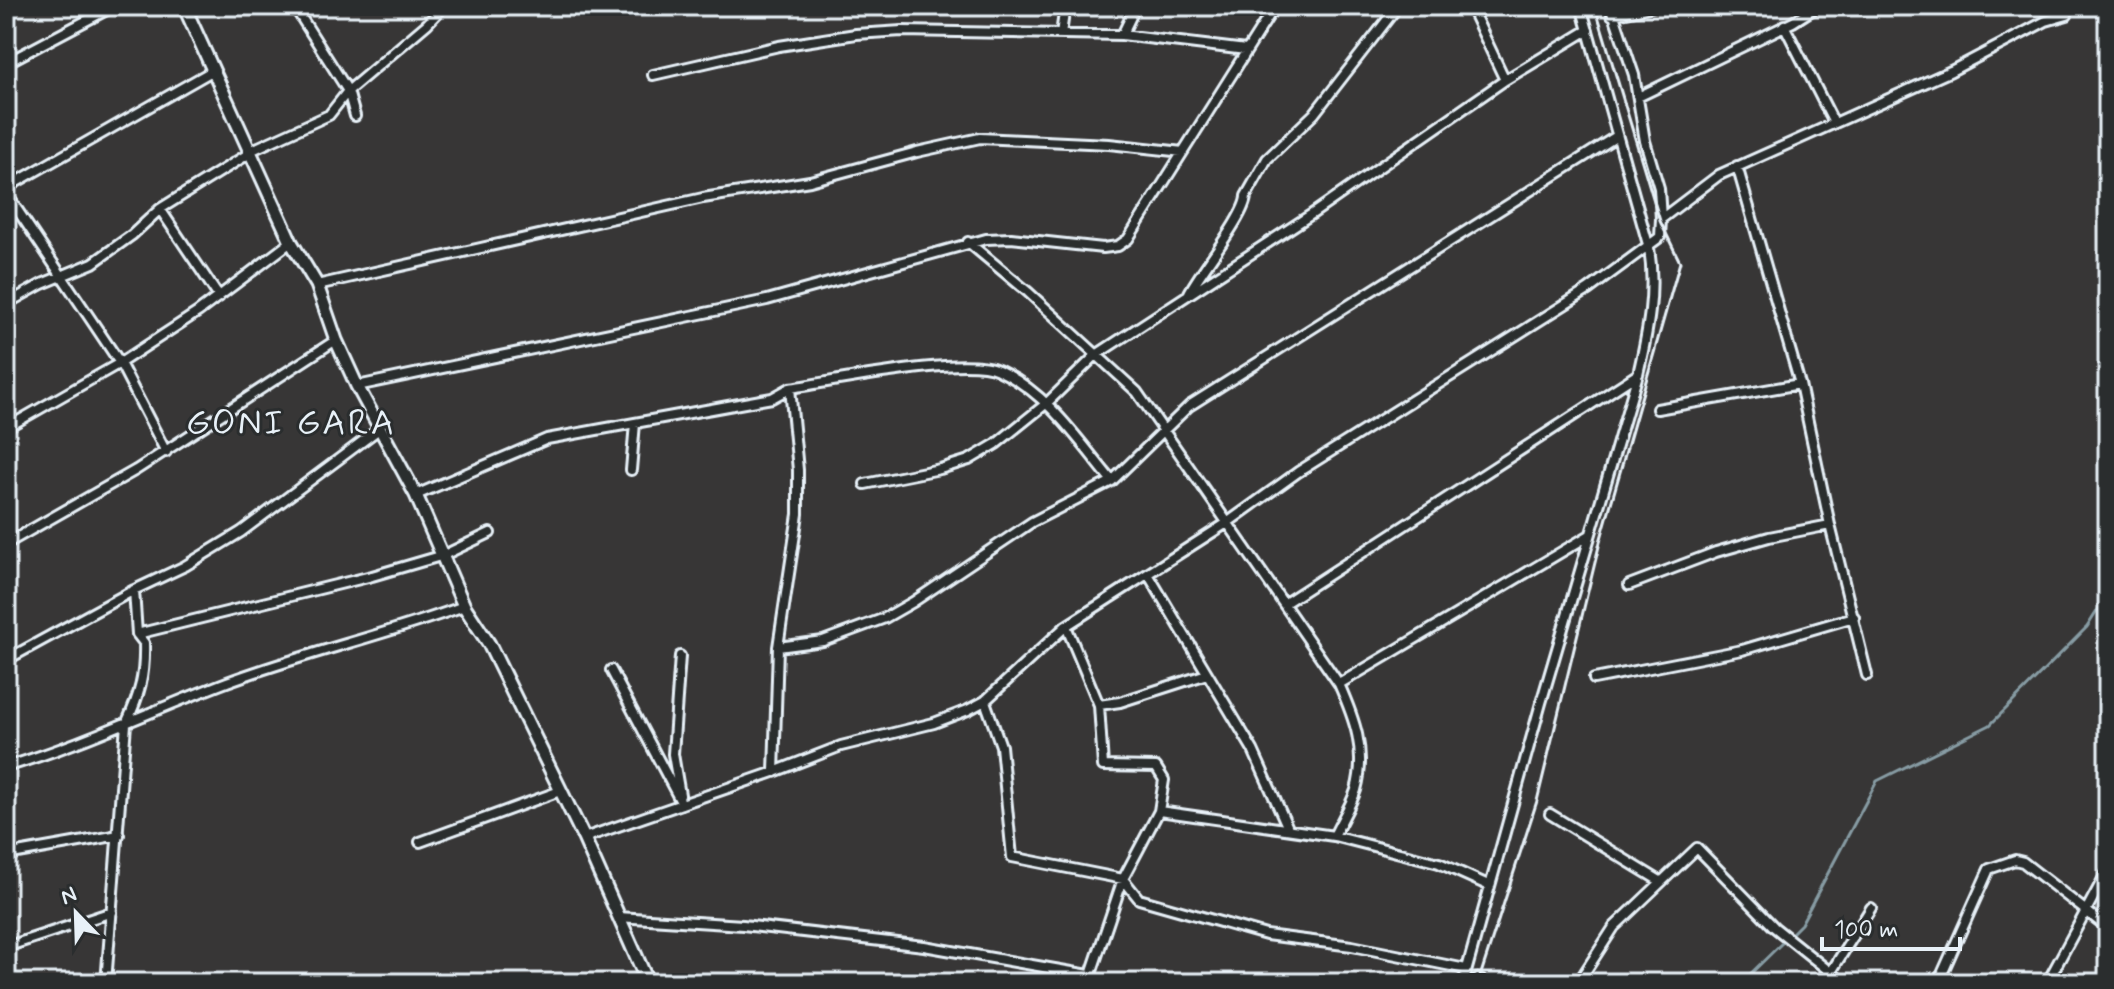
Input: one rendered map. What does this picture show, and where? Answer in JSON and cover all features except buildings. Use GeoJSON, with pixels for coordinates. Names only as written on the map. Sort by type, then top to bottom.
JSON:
{"type":"FeatureCollection","features":[{"type":"Feature","properties":{"kind":"street"},"geometry":{"type":"LineString","coordinates":[[6,63],[114,6]]}},
{"type":"Feature","properties":{"kind":"street"},"geometry":{"type":"LineString","coordinates":[[184,6],[291,242],[317,285],[336,340],[357,386],[416,495],[464,606],[489,644],[584,838],[648,983]]}},
{"type":"Feature","properties":{"kind":"street"},"geometry":{"type":"LineString","coordinates":[[295,6],[348,91],[355,116]]}},
{"type":"Feature","properties":{"kind":"street"},"geometry":{"type":"LineString","coordinates":[[6,304],[93,263],[132,235],[160,209],[250,152],[329,115],[348,91],[444,6]]}},
{"type":"Feature","properties":{"kind":"street"},"geometry":{"type":"LineString","coordinates":[[1061,34],[1065,6]]}},
{"type":"Feature","properties":{"kind":"street"},"geometry":{"type":"LineString","coordinates":[[1122,35],[1136,6]]}},
{"type":"Feature","properties":{"kind":"street"},"geometry":{"type":"LineString","coordinates":[[357,386],[767,300],[968,242],[1011,238],[1103,248],[1118,246],[1128,239],[1275,6]]}},
{"type":"Feature","properties":{"kind":"street"},"geometry":{"type":"LineString","coordinates":[[1189,294],[1198,275],[1236,220],[1267,159],[1314,114],[1398,6]]}},
{"type":"Feature","properties":{"kind":"street"},"geometry":{"type":"LineString","coordinates":[[1470,6],[1505,80]]}},
{"type":"Feature","properties":{"kind":"street"},"geometry":{"type":"LineString","coordinates":[[1463,983],[1651,320],[1653,275],[1649,248],[1581,6]]}},
{"type":"Feature","properties":{"kind":"street"},"geometry":{"type":"LineString","coordinates":[[584,838],[841,746],[934,723],[985,701],[1066,626],[1227,523],[1298,472],[1588,290],[1649,248],[1660,237],[1659,188],[1645,141],[1634,75],[1612,10],[1655,6]]}},
{"type":"Feature","properties":{"kind":"street"},"geometry":{"type":"LineString","coordinates":[[1638,97],[1818,6]]}},
{"type":"Feature","properties":{"kind":"street"},"geometry":{"type":"LineString","coordinates":[[1661,219],[1701,186],[1737,166],[1951,71],[2046,21],[2067,15]]}},
{"type":"Feature","properties":{"kind":"street"},"geometry":{"type":"LineString","coordinates":[[1784,25],[1834,123]]}},
{"type":"Feature","properties":{"kind":"street"},"geometry":{"type":"LineString","coordinates":[[865,484],[940,469],[969,460],[996,444],[1047,403],[1096,355],[1312,214],[1505,80],[1588,30]]}},
{"type":"Feature","properties":{"kind":"street"},"geometry":{"type":"LineString","coordinates":[[653,75],[779,46],[856,34],[902,31],[1122,35],[1246,50]]}},
{"type":"Feature","properties":{"kind":"street"},"geometry":{"type":"LineString","coordinates":[[166,452],[120,363],[6,190],[212,71]]}},
{"type":"Feature","properties":{"kind":"street"},"geometry":{"type":"LineString","coordinates":[[778,647],[823,641],[885,618],[1032,522],[1112,481],[1189,406],[1617,136]]}},
{"type":"Feature","properties":{"kind":"street"},"geometry":{"type":"LineString","coordinates":[[317,285],[703,198],[810,181],[980,138],[1109,144],[1183,152]]}},
{"type":"Feature","properties":{"kind":"street"},"geometry":{"type":"LineString","coordinates":[[1737,166],[1800,384],[1830,525],[1867,675]]}},
{"type":"Feature","properties":{"kind":"street"},"geometry":{"type":"LineString","coordinates":[[160,209],[219,297]]}},
{"type":"Feature","properties":{"kind":"street"},"geometry":{"type":"LineString","coordinates":[[6,428],[120,363],[219,297],[291,242]]}},
{"type":"Feature","properties":{"kind":"street"},"geometry":{"type":"LineString","coordinates":[[968,242],[1028,292],[1137,392],[1339,684],[1357,725],[1359,755],[1356,789],[1334,836]]}},
{"type":"Feature","properties":{"kind":"street"},"geometry":{"type":"LineString","coordinates":[[6,544],[166,452],[336,340]]}},
{"type":"Feature","properties":{"kind":"street"},"geometry":{"type":"LineString","coordinates":[[416,495],[547,439],[772,398],[790,388],[978,364],[999,370],[1047,403],[1112,481]]}},
{"type":"Feature","properties":{"kind":"street"},"geometry":{"type":"LineString","coordinates":[[1285,603],[1638,374]]}},
{"type":"Feature","properties":{"kind":"street"},"geometry":{"type":"LineString","coordinates":[[1657,409],[1800,384]]}},
{"type":"Feature","properties":{"kind":"street"},"geometry":{"type":"LineString","coordinates":[[774,772],[778,647],[798,514],[798,470],[790,388]]}},
{"type":"Feature","properties":{"kind":"street"},"geometry":{"type":"LineString","coordinates":[[631,470],[635,423]]}},
{"type":"Feature","properties":{"kind":"street"},"geometry":{"type":"LineString","coordinates":[[6,660],[134,590],[185,566],[241,532],[379,429]]}},
{"type":"Feature","properties":{"kind":"street"},"geometry":{"type":"LineString","coordinates":[[1629,585],[1716,552],[1830,525]]}},
{"type":"Feature","properties":{"kind":"street"},"geometry":{"type":"LineString","coordinates":[[137,634],[372,576],[444,555],[490,533]]}},
{"type":"Feature","properties":{"kind":"street"},"geometry":{"type":"LineString","coordinates":[[1339,684],[1590,534]]}},
{"type":"Feature","properties":{"kind":"street"},"geometry":{"type":"LineString","coordinates":[[1148,574],[1253,750],[1288,828]]}},
{"type":"Feature","properties":{"kind":"street"},"geometry":{"type":"LineString","coordinates":[[106,983],[126,724],[140,694],[145,669],[144,643],[137,634],[134,590]]}},
{"type":"Feature","properties":{"kind":"street"},"geometry":{"type":"LineString","coordinates":[[6,767],[55,752],[303,656],[412,626],[464,606]]}},
{"type":"Feature","properties":{"kind":"street"},"geometry":{"type":"LineString","coordinates":[[1594,679],[1742,650],[1854,617]]}},
{"type":"Feature","properties":{"kind":"street"},"geometry":{"type":"LineString","coordinates":[[618,917],[743,925],[924,946],[1088,979],[1123,879],[1159,811],[1164,780],[1156,767],[1103,766],[1099,705],[1066,626]]}},
{"type":"Feature","properties":{"kind":"street"},"geometry":{"type":"LineString","coordinates":[[680,656],[673,754],[682,804]]}},
{"type":"Feature","properties":{"kind":"street"},"geometry":{"type":"LineString","coordinates":[[611,670],[682,804]]}},
{"type":"Feature","properties":{"kind":"street"},"geometry":{"type":"LineString","coordinates":[[1099,705],[1120,702],[1207,674]]}},
{"type":"Feature","properties":{"kind":"street"},"geometry":{"type":"LineString","coordinates":[[985,701],[1001,746],[1012,857],[1123,879],[1139,899],[1266,935],[1352,946],[1466,969]]}},
{"type":"Feature","properties":{"kind":"street"},"geometry":{"type":"LineString","coordinates":[[420,842],[560,791]]}},
{"type":"Feature","properties":{"kind":"street"},"geometry":{"type":"LineString","coordinates":[[1159,811],[1334,836],[1439,863],[1490,886]]}},
{"type":"Feature","properties":{"kind":"street"},"geometry":{"type":"LineString","coordinates":[[1550,814],[1660,881]]}},
{"type":"Feature","properties":{"kind":"street"},"geometry":{"type":"LineString","coordinates":[[6,855],[119,835]]}},
{"type":"Feature","properties":{"kind":"street"},"geometry":{"type":"LineString","coordinates":[[1578,983],[1614,927],[1697,848],[1774,927],[1844,983]]}},
{"type":"Feature","properties":{"kind":"street"},"geometry":{"type":"LineString","coordinates":[[1938,983],[1989,869],[2015,860],[2023,862],[2108,928]]}},
{"type":"Feature","properties":{"kind":"street"},"geometry":{"type":"LineString","coordinates":[[2047,983],[2108,870]]}},
{"type":"Feature","properties":{"kind":"street"},"geometry":{"type":"LineString","coordinates":[[1831,972],[1871,908]]}},
{"type":"Feature","properties":{"kind":"street"},"geometry":{"type":"LineString","coordinates":[[6,947],[112,912]]}},
{"type":"Feature","properties":{"kind":"street"},"geometry":{"type":"LineString","coordinates":[[1475,983],[1478,979],[1487,983]]}},
{"type":"Feature","properties":{"kind":"waterway"},"geometry":{"type":"LineString","coordinates":[[1791,934],[1801,924],[1877,781],[1990,725],[2087,627],[2108,594]]}},
{"type":"Feature","properties":{"kind":"waterway"},"geometry":{"type":"LineString","coordinates":[[1741,983],[1783,942]]}},
{"type":"Feature","properties":{"kind":"railway"},"geometry":{"type":"LineString","coordinates":[[1478,983],[1537,801],[1600,542],[1680,262],[1660,221],[1595,6]]}},
{"type":"Feature","properties":{"kind":"district","name":"GONI GARA"},"geometry":{"type":"Point","coordinates":[291,424]}}]}
